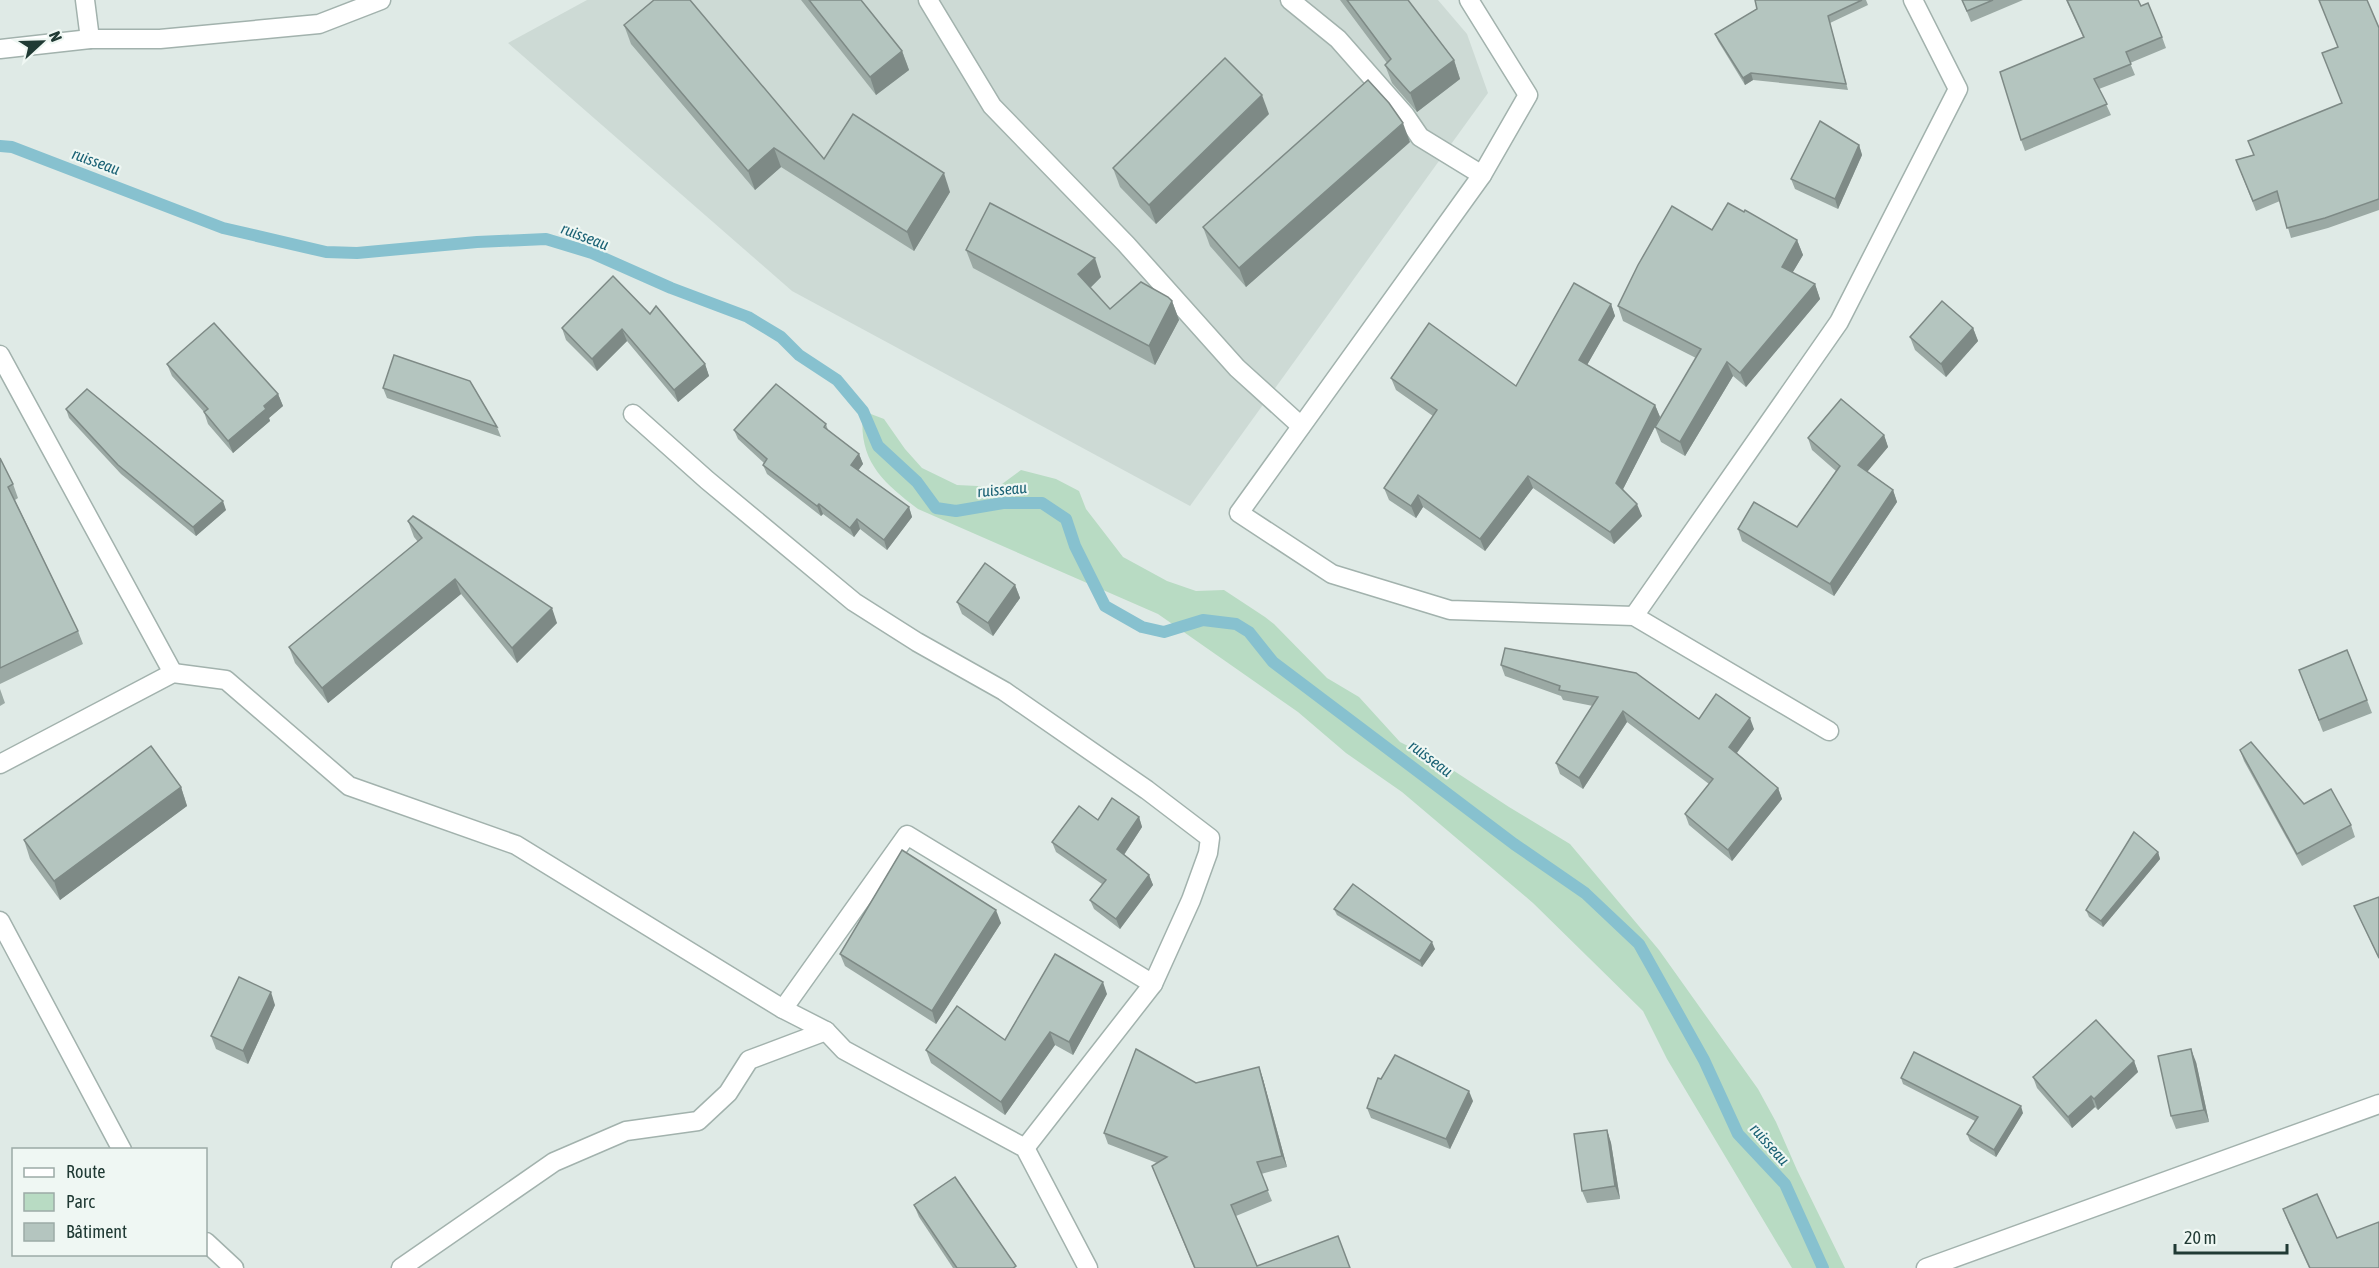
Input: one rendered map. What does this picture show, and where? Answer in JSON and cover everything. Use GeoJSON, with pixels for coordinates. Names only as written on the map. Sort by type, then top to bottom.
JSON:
{"type":"FeatureCollection","features":[{"type":"Feature","properties":{"kind":"street"},"geometry":{"type":"LineString","coordinates":[[85,0],[90,39]]}},
{"type":"Feature","properties":{"kind":"street"},"geometry":{"type":"LineString","coordinates":[[0,49],[90,39],[160,39],[319,24],[381,0]]}},
{"type":"Feature","properties":{"kind":"street"},"geometry":{"type":"LineString","coordinates":[[928,0],[992,106],[1126,244],[1237,368],[1301,426]]}},
{"type":"Feature","properties":{"kind":"street"},"geometry":{"type":"LineString","coordinates":[[1290,0],[1338,39],[1406,115],[1420,137],[1482,175]]}},
{"type":"Feature","properties":{"kind":"street"},"geometry":{"type":"LineString","coordinates":[[1469,0],[1528,95],[1482,175],[1239,513],[1332,574],[1450,610],[1634,616],[1829,731]]}},
{"type":"Feature","properties":{"kind":"street"},"geometry":{"type":"LineString","coordinates":[[1634,616],[1839,321],[1958,90],[1913,0]]}},
{"type":"Feature","properties":{"kind":"street"},"geometry":{"type":"LineString","coordinates":[[0,355],[173,673]]}},
{"type":"Feature","properties":{"kind":"street"},"geometry":{"type":"LineString","coordinates":[[633,414],[707,480],[854,602],[917,642],[1004,691],[1147,790],[1210,838],[1208,853],[1191,900],[1153,984],[1025,1148]]}},
{"type":"Feature","properties":{"kind":"street"},"geometry":{"type":"LineString","coordinates":[[0,764],[173,673],[226,680],[349,786],[516,845],[783,1009],[826,1031],[844,1050],[1025,1148],[1088,1268]]}},
{"type":"Feature","properties":{"kind":"street"},"geometry":{"type":"LineString","coordinates":[[783,1009],[908,835],[1153,984]]}},
{"type":"Feature","properties":{"kind":"street"},"geometry":{"type":"LineString","coordinates":[[0,921],[121,1148]]}},
{"type":"Feature","properties":{"kind":"street"},"geometry":{"type":"LineString","coordinates":[[401,1268],[554,1162],[626,1131],[698,1121],[728,1093],[749,1060],[826,1031]]}},
{"type":"Feature","properties":{"kind":"street"},"geometry":{"type":"LineString","coordinates":[[1926,1268],[2379,1104]]}},
{"type":"Feature","properties":{"kind":"street"},"geometry":{"type":"LineString","coordinates":[[207,1243],[234,1268]]}},
{"type":"Feature","properties":{"kind":"shaded area"},"geometry":{"type":"Polygon","coordinates":[[[587,0],[1438,0],[1467,34],[1488,93],[1190,506],[792,291],[508,43],[587,0]]]}},
{"type":"Feature","properties":{"kind":"green space"},"geometry":{"type":"Polygon","coordinates":[[[863,411],[884,419],[922,468],[957,485],[998,487],[1021,470],[1056,479],[1079,491],[1086,509],[1123,557],[1167,581],[1196,591],[1224,590],[1274,624],[1327,678],[1359,697],[1400,742],[1442,763],[1570,844],[1659,950],[1758,1089],[1845,1268],[1792,1268],[1667,1059],[1643,1011],[1533,903],[1402,792],[1346,753],[1298,712],[1158,614],[918,509],[883,479],[868,456],[862,428],[863,411]]]}},
{"type":"Feature","properties":{"kind":"building"},"geometry":{"type":"Polygon","coordinates":[[[654,0],[690,0],[824,159],[853,114],[944,173],[907,232],[774,148],[748,171],[624,25],[654,0]]]}},
{"type":"Feature","properties":{"kind":"building"},"geometry":{"type":"Polygon","coordinates":[[[809,0],[861,0],[902,51],[870,77],[809,0]]]}},
{"type":"Feature","properties":{"kind":"building"},"geometry":{"type":"Polygon","coordinates":[[[1347,0],[1408,0],[1454,60],[1410,93],[1385,65],[1391,59],[1347,0]]]}},
{"type":"Feature","properties":{"kind":"building"},"geometry":{"type":"Polygon","coordinates":[[[1755,0],[1862,0],[1828,16],[1846,84],[1751,73],[1743,78],[1715,34],[1757,9],[1755,0]]]}},
{"type":"Feature","properties":{"kind":"building"},"geometry":{"type":"Polygon","coordinates":[[[1962,0],[1993,0],[1967,11],[1962,0]]]}},
{"type":"Feature","properties":{"kind":"building"},"geometry":{"type":"Polygon","coordinates":[[[2067,0],[2138,0],[2141,6],[2148,3],[2162,37],[2126,52],[2131,64],[2094,79],[2107,104],[2021,140],[2000,72],[2084,37],[2067,0]]]}},
{"type":"Feature","properties":{"kind":"building"},"geometry":{"type":"Polygon","coordinates":[[[2319,0],[2367,0],[2379,28],[2379,199],[2325,218],[2287,228],[2277,191],[2253,201],[2236,160],[2254,155],[2248,141],[2342,103],[2322,53],[2338,47],[2319,0]]]}},
{"type":"Feature","properties":{"kind":"building"},"geometry":{"type":"Polygon","coordinates":[[[1225,58],[1262,95],[1149,205],[1113,168],[1225,58]]]}},
{"type":"Feature","properties":{"kind":"building"},"geometry":{"type":"Polygon","coordinates":[[[1368,80],[1403,123],[1239,268],[1203,227],[1368,80]]]}},
{"type":"Feature","properties":{"kind":"building"},"geometry":{"type":"Polygon","coordinates":[[[1820,121],[1859,145],[1835,199],[1791,179],[1820,121]]]}},
{"type":"Feature","properties":{"kind":"building"},"geometry":{"type":"Polygon","coordinates":[[[990,203],[1095,258],[1078,274],[1110,309],[1141,282],[1168,297],[1172,301],[1149,346],[966,250],[990,203]]]}},
{"type":"Feature","properties":{"kind":"building"},"geometry":{"type":"Polygon","coordinates":[[[1728,203],[1744,212],[1745,210],[1797,240],[1782,267],[1815,284],[1740,373],[1727,362],[1680,442],[1655,427],[1701,349],[1618,306],[1638,265],[1672,206],[1712,230],[1728,203]]]}},
{"type":"Feature","properties":{"kind":"building"},"geometry":{"type":"Polygon","coordinates":[[[613,276],[650,314],[656,306],[705,364],[674,390],[622,329],[592,359],[562,328],[613,276]]]}},
{"type":"Feature","properties":{"kind":"building"},"geometry":{"type":"Polygon","coordinates":[[[1574,283],[1611,304],[1579,360],[1655,405],[1616,483],[1637,504],[1610,532],[1528,476],[1480,539],[1418,495],[1411,506],[1384,488],[1437,410],[1391,378],[1429,323],[1516,386],[1574,283]]]}},
{"type":"Feature","properties":{"kind":"building"},"geometry":{"type":"Polygon","coordinates":[[[1942,301],[1973,328],[1941,364],[1910,337],[1942,301]]]}},
{"type":"Feature","properties":{"kind":"building"},"geometry":{"type":"Polygon","coordinates":[[[214,323],[278,394],[264,406],[266,409],[228,441],[204,412],[208,409],[167,364],[214,323]]]}},
{"type":"Feature","properties":{"kind":"building"},"geometry":{"type":"Polygon","coordinates":[[[394,355],[470,381],[497,427],[383,388],[394,355]]]}},
{"type":"Feature","properties":{"kind":"building"},"geometry":{"type":"Polygon","coordinates":[[[776,384],[826,424],[824,427],[859,454],[851,465],[909,507],[884,540],[857,519],[850,528],[819,504],[817,506],[763,465],[767,459],[734,430],[776,384]]]}},
{"type":"Feature","properties":{"kind":"building"},"geometry":{"type":"Polygon","coordinates":[[[87,389],[223,501],[193,527],[118,465],[66,409],[87,389]]]}},
{"type":"Feature","properties":{"kind":"building"},"geometry":{"type":"Polygon","coordinates":[[[1841,399],[1884,435],[1858,465],[1893,490],[1830,584],[1738,529],[1754,502],[1797,527],[1840,466],[1808,438],[1841,399]]]}},
{"type":"Feature","properties":{"kind":"building"},"geometry":{"type":"Polygon","coordinates":[[[0,458],[13,484],[8,487],[78,631],[0,668],[0,458]]]}},
{"type":"Feature","properties":{"kind":"building"},"geometry":{"type":"Polygon","coordinates":[[[413,516],[552,608],[512,648],[455,579],[322,688],[289,647],[422,538],[408,521],[413,516]]]}},
{"type":"Feature","properties":{"kind":"building"},"geometry":{"type":"Polygon","coordinates":[[[985,563],[1015,585],[988,623],[957,602],[985,563]]]}},
{"type":"Feature","properties":{"kind":"building"},"geometry":{"type":"Polygon","coordinates":[[[1505,648],[1636,673],[1699,719],[1716,694],[1750,718],[1729,747],[1778,788],[1728,850],[1685,814],[1713,779],[1623,711],[1579,778],[1556,763],[1598,697],[1559,690],[1560,686],[1501,665],[1505,648]]]}},
{"type":"Feature","properties":{"kind":"building"},"geometry":{"type":"Polygon","coordinates":[[[2347,650],[2367,700],[2319,720],[2299,670],[2347,650]]]}},
{"type":"Feature","properties":{"kind":"building"},"geometry":{"type":"Polygon","coordinates":[[[2251,742],[2304,804],[2331,789],[2351,825],[2297,854],[2240,750],[2251,742]]]}},
{"type":"Feature","properties":{"kind":"building"},"geometry":{"type":"Polygon","coordinates":[[[151,746],[181,787],[54,881],[24,840],[151,746]]]}},
{"type":"Feature","properties":{"kind":"building"},"geometry":{"type":"Polygon","coordinates":[[[1112,798],[1139,817],[1117,849],[1149,875],[1116,919],[1090,900],[1106,880],[1052,842],[1079,806],[1098,820],[1112,798]]]}},
{"type":"Feature","properties":{"kind":"building"},"geometry":{"type":"Polygon","coordinates":[[[2134,832],[2158,852],[2101,921],[2086,910],[2134,832]]]}},
{"type":"Feature","properties":{"kind":"building"},"geometry":{"type":"Polygon","coordinates":[[[902,850],[996,910],[932,1011],[840,954],[902,850]]]}},
{"type":"Feature","properties":{"kind":"building"},"geometry":{"type":"Polygon","coordinates":[[[1353,884],[1432,942],[1420,961],[1334,909],[1353,884]]]}},
{"type":"Feature","properties":{"kind":"building"},"geometry":{"type":"Polygon","coordinates":[[[2379,897],[2379,958],[2354,906],[2379,897]]]}},
{"type":"Feature","properties":{"kind":"building"},"geometry":{"type":"Polygon","coordinates":[[[1055,954],[1103,982],[1069,1042],[1050,1032],[1001,1102],[926,1050],[957,1006],[1005,1040],[1055,954]]]}},
{"type":"Feature","properties":{"kind":"building"},"geometry":{"type":"Polygon","coordinates":[[[239,977],[271,992],[243,1051],[211,1036],[239,977]]]}},
{"type":"Feature","properties":{"kind":"building"},"geometry":{"type":"Polygon","coordinates":[[[2096,1020],[2134,1061],[2094,1099],[2091,1096],[2068,1117],[2033,1077],[2096,1020]]]}},
{"type":"Feature","properties":{"kind":"building"},"geometry":{"type":"Polygon","coordinates":[[[1136,1049],[1196,1083],[1259,1067],[1282,1156],[1257,1162],[1268,1190],[1231,1205],[1257,1266],[1338,1236],[1350,1268],[1195,1268],[1152,1166],[1167,1157],[1104,1133],[1136,1049]]]}},
{"type":"Feature","properties":{"kind":"building"},"geometry":{"type":"Polygon","coordinates":[[[2191,1049],[2204,1110],[2171,1116],[2158,1056],[2191,1049]]]}},
{"type":"Feature","properties":{"kind":"building"},"geometry":{"type":"Polygon","coordinates":[[[1914,1052],[2021,1106],[1994,1150],[1967,1134],[1978,1117],[1901,1078],[1914,1052]]]}},
{"type":"Feature","properties":{"kind":"building"},"geometry":{"type":"Polygon","coordinates":[[[1395,1055],[1469,1091],[1446,1139],[1367,1108],[1378,1078],[1381,1079],[1395,1055]]]}},
{"type":"Feature","properties":{"kind":"building"},"geometry":{"type":"Polygon","coordinates":[[[1607,1130],[1615,1186],[1582,1191],[1574,1134],[1607,1130]]]}},
{"type":"Feature","properties":{"kind":"building"},"geometry":{"type":"Polygon","coordinates":[[[955,1177],[1016,1266],[1013,1268],[957,1268],[914,1205],[955,1177]]]}},
{"type":"Feature","properties":{"kind":"building"},"geometry":{"type":"Polygon","coordinates":[[[2317,1194],[2337,1238],[2379,1222],[2379,1268],[2310,1268],[2283,1209],[2317,1194]]]}},
{"type":"Feature","properties":{"kind":"waterway","name":"ruisseau"},"geometry":{"type":"LineString","coordinates":[[0,146],[12,147],[223,228],[326,252],[357,253],[477,242],[546,239],[592,253],[671,288],[748,317],[781,337],[799,355],[837,380],[863,411],[878,446],[917,482],[936,508],[956,511],[1003,503],[1042,503],[1066,519],[1075,546],[1105,606],[1142,627],[1164,632],[1203,620],[1236,624],[1249,632],[1273,662],[1514,844],[1585,893],[1639,944],[1704,1060],[1738,1134],[1785,1184],[1823,1268]]}}]}
